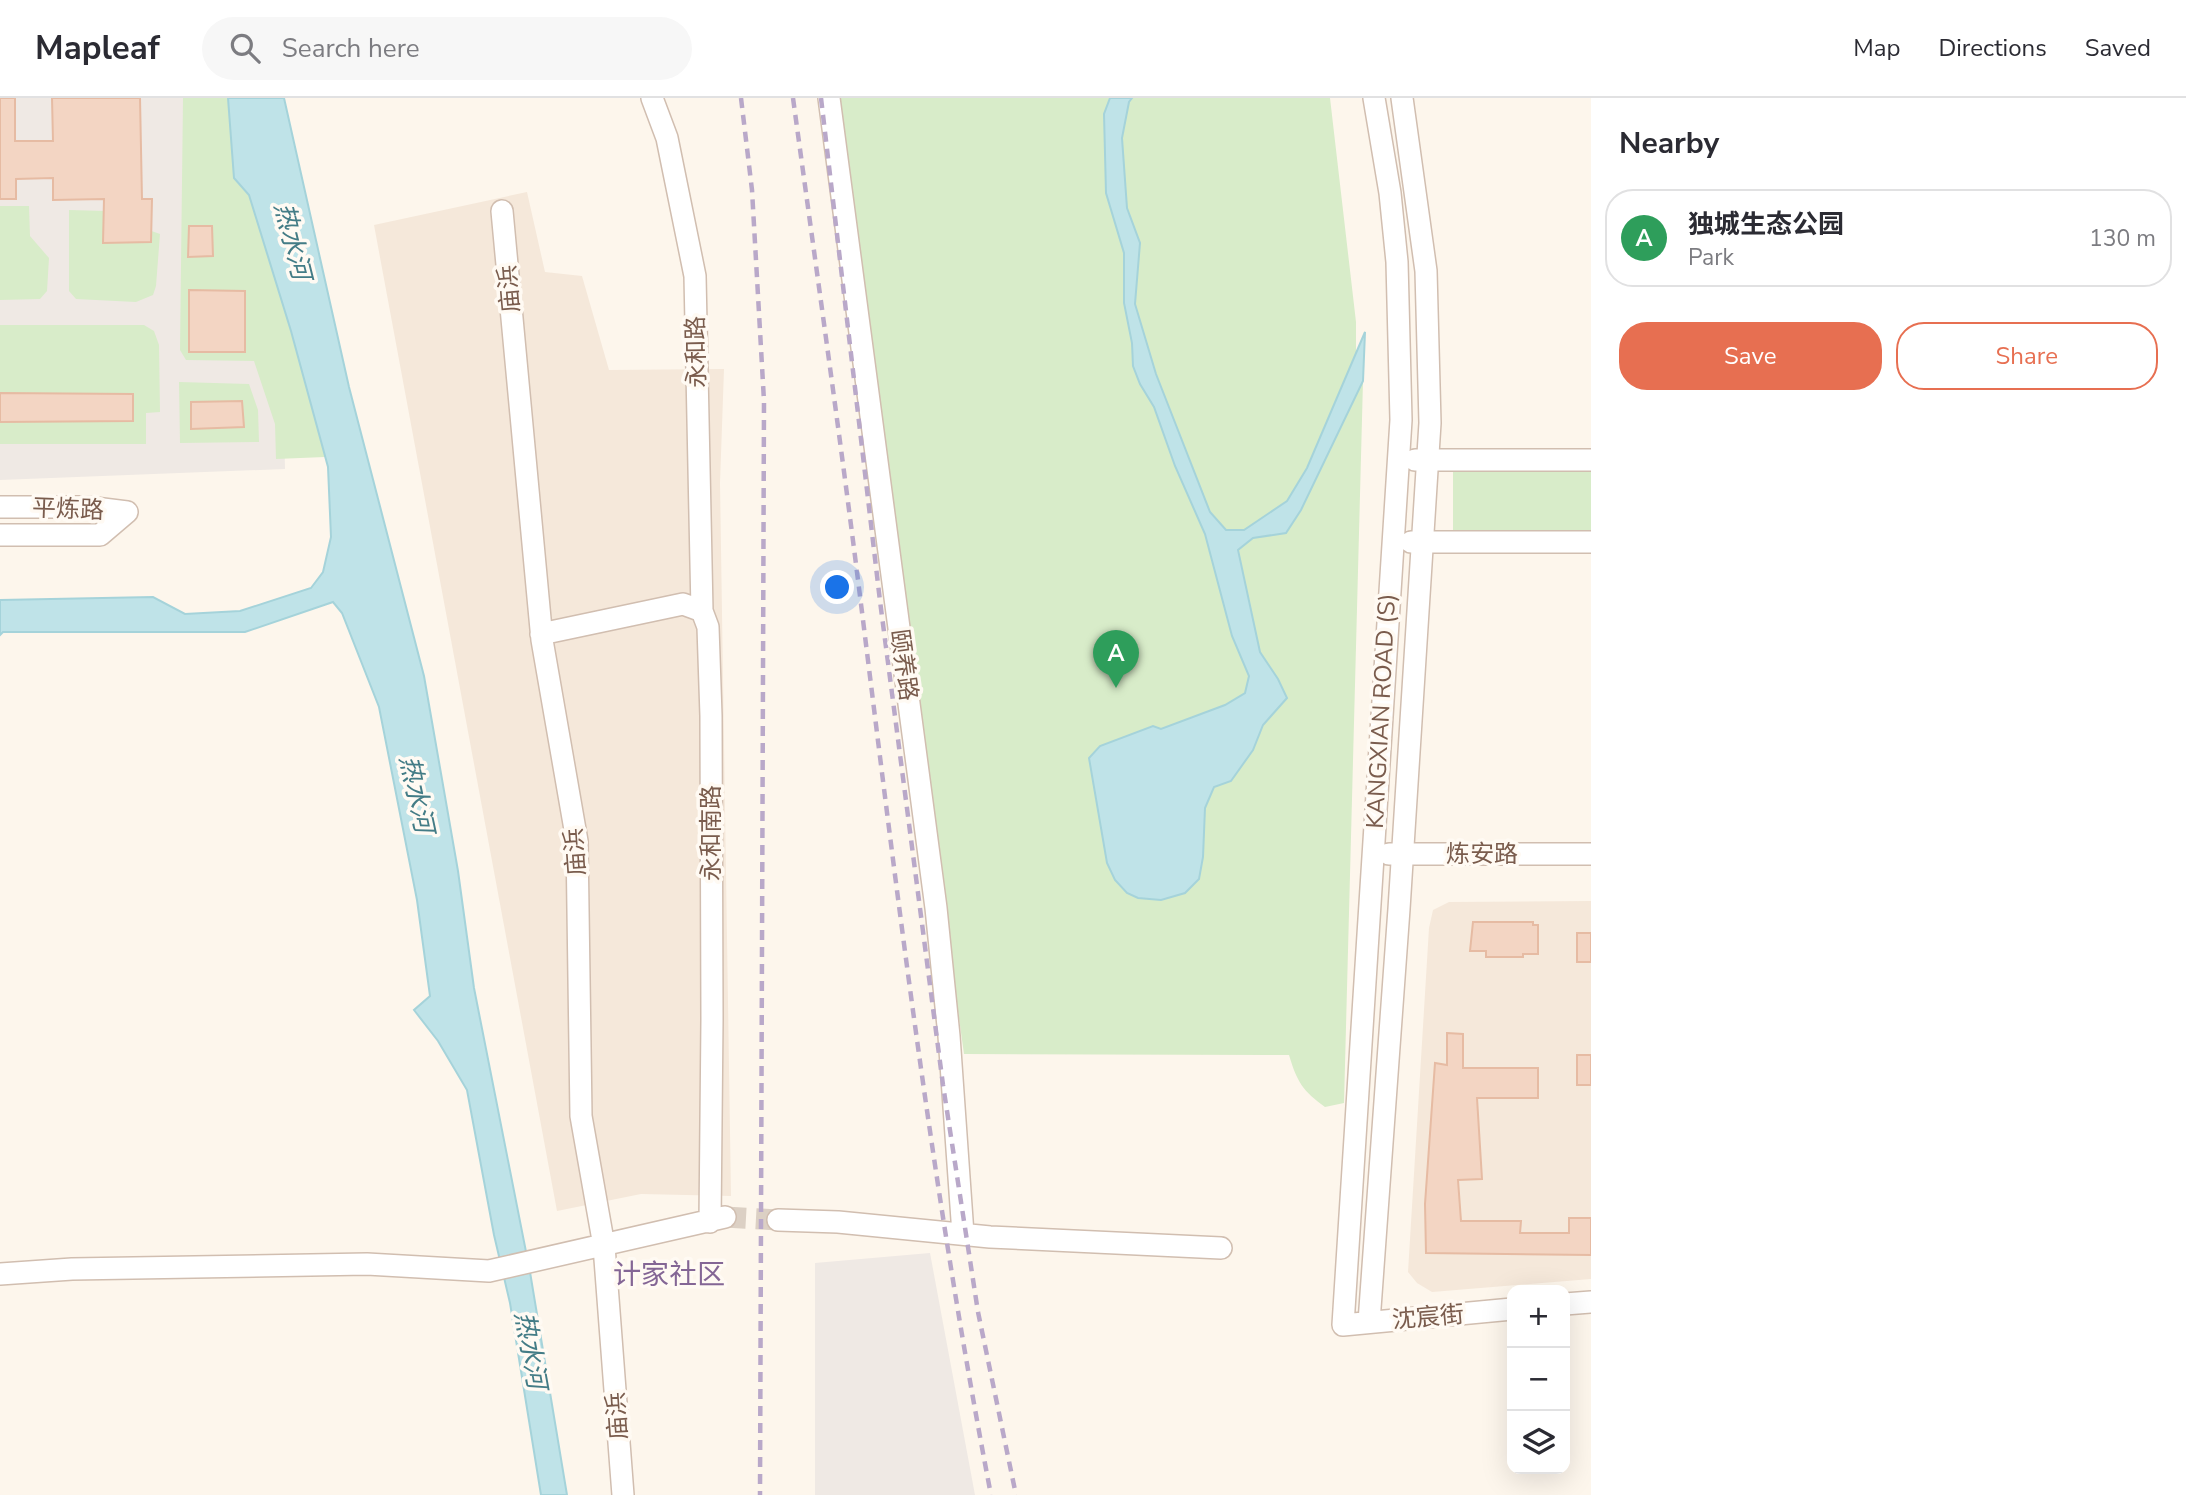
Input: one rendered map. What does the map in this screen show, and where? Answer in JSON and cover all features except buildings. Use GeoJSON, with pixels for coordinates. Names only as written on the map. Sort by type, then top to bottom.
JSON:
{"type":"FeatureCollection","features":[{"type":"Feature","properties":{"kind":"street","name":"永和路"},"geometry":{"type":"LineString","coordinates":[[653,98],[667,138],[695,275],[702,611]]}},
{"type":"Feature","properties":{"kind":"street","name":"颐养路"},"geometry":{"type":"LineString","coordinates":[[829,98],[936,908],[949,1036],[963,1234]]}},
{"type":"Feature","properties":{"kind":"street","name":"KANGXIAN ROAD (S)"},"geometry":{"type":"LineString","coordinates":[[1343,1325],[1398,460],[1401,376],[1397,262],[1390,193],[1374,98]]}},
{"type":"Feature","properties":{"kind":"street","name":"KANGXIAN ROAD (S)"},"geometry":{"type":"LineString","coordinates":[[1369,1322],[1423,542],[1430,367],[1426,271],[1402,98]]}},
{"type":"Feature","properties":{"kind":"street","name":"庙浜"},"geometry":{"type":"LineString","coordinates":[[502,211],[541,634],[577,841],[581,1116],[604,1246],[623,1495]]}},
{"type":"Feature","properties":{"kind":"street"},"geometry":{"type":"LineString","coordinates":[[1398,460],[1591,460]]}},
{"type":"Feature","properties":{"kind":"street","name":"平炼路"},"geometry":{"type":"LineString","coordinates":[[0,507],[87,507],[127,512],[100,535],[0,535]]}},
{"type":"Feature","properties":{"kind":"street"},"geometry":{"type":"LineString","coordinates":[[1392,542],[1591,542]]}},
{"type":"Feature","properties":{"kind":"street"},"geometry":{"type":"LineString","coordinates":[[541,634],[683,604],[702,611]]}},
{"type":"Feature","properties":{"kind":"street","name":"永和南路"},"geometry":{"type":"LineString","coordinates":[[604,1246],[718,1219],[712,1020],[708,627],[702,611]]}},
{"type":"Feature","properties":{"kind":"street","name":"炼安路"},"geometry":{"type":"LineString","coordinates":[[1373,854],[1591,854]]}},
{"type":"Feature","properties":{"kind":"street"},"geometry":{"type":"LineString","coordinates":[[778,1220],[838,1222],[963,1234],[1222,1248]]}},
{"type":"Feature","properties":{"kind":"street"},"geometry":{"type":"LineString","coordinates":[[0,1274],[72,1269],[367,1264],[489,1271],[604,1246]]}},
{"type":"Feature","properties":{"kind":"street"},"geometry":{"type":"LineString","coordinates":[[1570,1304],[1591,1302]]}},
{"type":"Feature","properties":{"kind":"street","name":"沈宸街"},"geometry":{"type":"LineString","coordinates":[[1343,1325],[1507,1309]]}},
{"type":"Feature","properties":{"kind":"shaded area"},"geometry":{"type":"Polygon","coordinates":[[[0,98],[210,98],[284,424],[285,469],[0,480],[0,98]]]}},
{"type":"Feature","properties":{"kind":"shaded area"},"geometry":{"type":"Polygon","coordinates":[[[527,192],[545,272],[582,276],[609,370],[724,369],[720,483],[731,1196],[641,1194],[557,1211],[374,225],[527,192]]]}},
{"type":"Feature","properties":{"kind":"shaded area"},"geometry":{"type":"Polygon","coordinates":[[[1591,901],[1591,1279],[1432,1292],[1417,1283],[1408,1272],[1429,928],[1433,910],[1449,902],[1591,901]]]}},
{"type":"Feature","properties":{"kind":"shaded area"},"geometry":{"type":"Polygon","coordinates":[[[930,1253],[975,1495],[815,1495],[815,1263],[930,1253]]]}},
{"type":"Feature","properties":{"kind":"green space"},"geometry":{"type":"Polygon","coordinates":[[[183,98],[228,98],[234,178],[249,195],[291,331],[325,457],[276,459],[275,424],[254,361],[186,360],[180,350],[183,98]]]}},
{"type":"Feature","properties":{"kind":"green space"},"geometry":{"type":"Polygon","coordinates":[[[825,98],[1330,98],[1356,322],[1356,392],[1363,381],[1344,1103],[1325,1107],[1311,1096],[1298,1079],[1289,1055],[964,1054],[865,345],[825,98]]]}},
{"type":"Feature","properties":{"kind":"green space"},"geometry":{"type":"Polygon","coordinates":[[[0,206],[29,206],[30,236],[49,258],[47,291],[40,299],[0,300],[0,206]]]}},
{"type":"Feature","properties":{"kind":"green space"},"geometry":{"type":"Polygon","coordinates":[[[69,210],[142,212],[143,228],[160,234],[153,295],[136,302],[76,299],[69,291],[69,210]]]}},
{"type":"Feature","properties":{"kind":"green space"},"geometry":{"type":"Polygon","coordinates":[[[0,325],[144,325],[154,331],[159,345],[160,412],[146,413],[146,444],[0,444],[0,325]]]}},
{"type":"Feature","properties":{"kind":"green space"},"geometry":{"type":"Polygon","coordinates":[[[179,382],[249,384],[258,410],[259,442],[180,443],[179,382]]]}},
{"type":"Feature","properties":{"kind":"green space"},"geometry":{"type":"Polygon","coordinates":[[[1453,462],[1591,463],[1591,533],[1453,533],[1453,462]]]}},
{"type":"Feature","properties":{"kind":"water","name":"热水河"},"geometry":{"type":"Polygon","coordinates":[[[228,98],[284,98],[349,387],[424,676],[458,871],[474,988],[530,1272],[567,1495],[541,1495],[510,1303],[494,1235],[467,1090],[438,1041],[414,1010],[430,996],[417,900],[379,707],[342,613],[333,602],[245,632],[3,632],[0,635],[0,600],[153,597],[185,614],[240,611],[311,588],[323,572],[331,537],[328,467],[291,331],[249,195],[234,178],[228,98]]]}},
{"type":"Feature","properties":{"kind":"water"},"geometry":{"type":"Polygon","coordinates":[[[1110,98],[1132,98],[1122,138],[1127,208],[1140,243],[1135,304],[1156,374],[1210,512],[1226,530],[1244,530],[1287,501],[1307,468],[1365,332],[1363,381],[1301,510],[1286,533],[1253,538],[1238,550],[1260,652],[1287,698],[1263,725],[1253,750],[1231,781],[1214,787],[1205,808],[1203,857],[1199,879],[1185,893],[1161,900],[1138,898],[1127,893],[1115,880],[1107,863],[1089,758],[1100,746],[1153,726],[1161,729],[1225,705],[1245,693],[1249,676],[1232,636],[1205,534],[1175,466],[1154,407],[1133,366],[1132,343],[1124,303],[1124,253],[1106,193],[1104,114],[1110,98]]]}},
{"type":"Feature","properties":{"kind":"tunnel"},"geometry":{"type":"LineString","coordinates":[[725,1217],[778,1220]]}},
{"type":"Feature","properties":{"kind":"railway"},"geometry":{"type":"LineString","coordinates":[[741,98],[752,190],[764,401],[760,1495]]}},
{"type":"Feature","properties":{"kind":"railway"},"geometry":{"type":"LineString","coordinates":[[793,98],[845,477],[918,1051],[952,1273],[991,1495]]}},
{"type":"Feature","properties":{"kind":"railway"},"geometry":{"type":"LineString","coordinates":[[821,98],[880,601],[943,1085],[978,1312],[1016,1495]]}},
{"type":"Feature","properties":{"kind":"place","name":"独城生态公园"},"geometry":{"type":"Point","coordinates":[1116,688]}},
{"type":"Feature","properties":{"kind":"district","name":"计家社区"},"geometry":{"type":"Point","coordinates":[669,1274]}}]}
